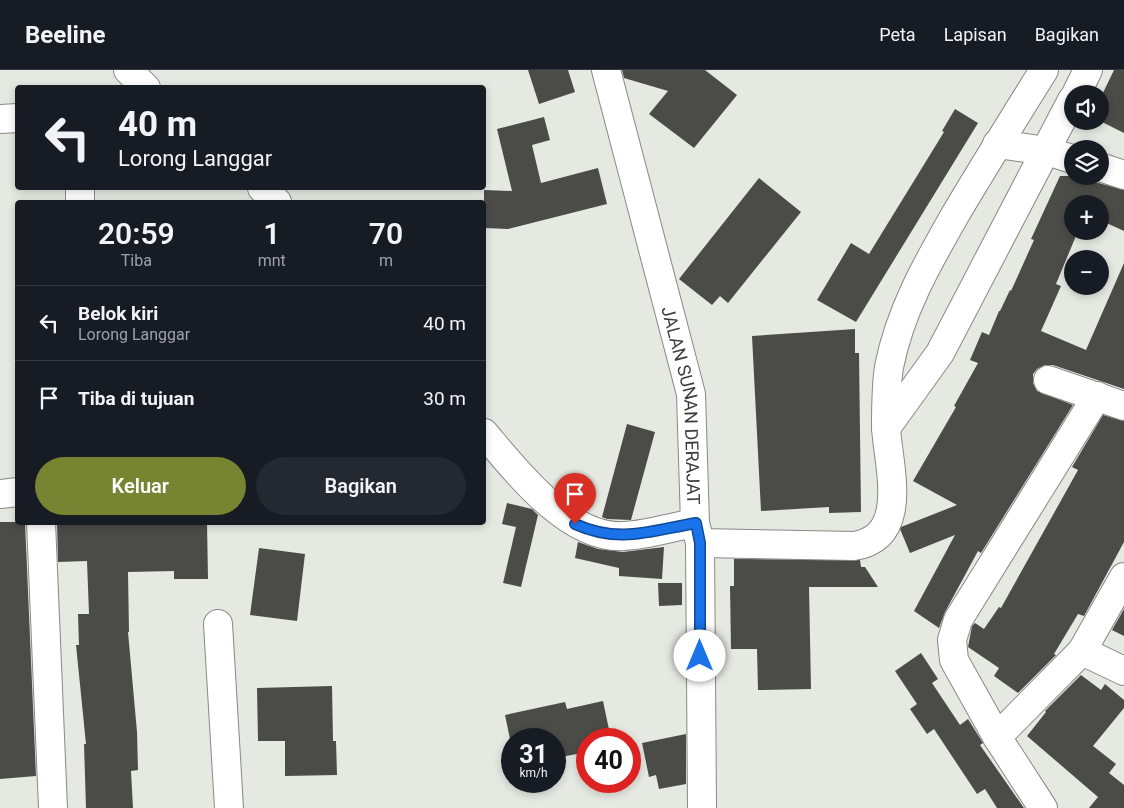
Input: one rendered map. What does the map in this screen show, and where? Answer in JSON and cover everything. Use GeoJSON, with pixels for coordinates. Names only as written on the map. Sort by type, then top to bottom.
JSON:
{"type":"FeatureCollection","features":[{"type":"Feature","properties":{"kind":"street"},"geometry":{"type":"LineString","coordinates":[[128,70],[143,85]]}},
{"type":"Feature","properties":{"kind":"street","name":"JALAN SUNAN DERAJAT"},"geometry":{"type":"LineString","coordinates":[[606,70],[691,394],[698,533],[702,808]]}},
{"type":"Feature","properties":{"kind":"street"},"geometry":{"type":"LineString","coordinates":[[1080,85],[1088,70]]}},
{"type":"Feature","properties":{"kind":"street"},"geometry":{"type":"LineString","coordinates":[[486,435],[535,489],[575,524],[594,532],[623,536],[698,533],[854,546],[865,544],[878,536],[888,521],[894,485],[886,428],[889,369],[897,331],[919,278],[997,144],[1040,76],[1064,89]]}},
{"type":"Feature","properties":{"kind":"street"},"geometry":{"type":"LineString","coordinates":[[0,119],[15,118]]}},
{"type":"Feature","properties":{"kind":"street"},"geometry":{"type":"LineString","coordinates":[[886,428],[940,353],[1060,155],[1065,130]]}},
{"type":"Feature","properties":{"kind":"street"},"geometry":{"type":"LineString","coordinates":[[997,144],[1060,155]]}},
{"type":"Feature","properties":{"kind":"street"},"geometry":{"type":"LineString","coordinates":[[1109,170],[1124,175]]}},
{"type":"Feature","properties":{"kind":"street"},"geometry":{"type":"LineString","coordinates":[[264,190],[275,200]]}},
{"type":"Feature","properties":{"kind":"street"},"geometry":{"type":"LineString","coordinates":[[1048,380],[1124,406]]}},
{"type":"Feature","properties":{"kind":"street"},"geometry":{"type":"LineString","coordinates":[[1043,808],[997,738],[954,660],[952,640],[958,620],[1097,396]]}},
{"type":"Feature","properties":{"kind":"street"},"geometry":{"type":"LineString","coordinates":[[0,494],[15,492]]}},
{"type":"Feature","properties":{"kind":"street"},"geometry":{"type":"LineString","coordinates":[[41,525],[53,808]]}},
{"type":"Feature","properties":{"kind":"street"},"geometry":{"type":"LineString","coordinates":[[997,738],[1082,651],[1124,577]]}},
{"type":"Feature","properties":{"kind":"street"},"geometry":{"type":"LineString","coordinates":[[218,624],[230,808]]}},
{"type":"Feature","properties":{"kind":"street"},"geometry":{"type":"LineString","coordinates":[[1082,651],[1124,671]]}},
{"type":"Feature","properties":{"kind":"building"},"geometry":{"type":"Polygon","coordinates":[[[528,70],[568,70],[575,92],[539,104],[528,70]]]}},
{"type":"Feature","properties":{"kind":"building"},"geometry":{"type":"Polygon","coordinates":[[[622,70],[705,70],[737,95],[694,148],[649,114],[668,91],[624,78],[622,70]]]}},
{"type":"Feature","properties":{"kind":"building"},"geometry":{"type":"Polygon","coordinates":[[[1114,70],[1124,70],[1124,133],[1109,126],[1109,85],[1107,85],[1114,70]]]}},
{"type":"Feature","properties":{"kind":"building"},"geometry":{"type":"Polygon","coordinates":[[[955,109],[978,123],[856,322],[817,300],[851,243],[869,254],[944,132],[942,131],[955,109]]]}},
{"type":"Feature","properties":{"kind":"building"},"geometry":{"type":"Polygon","coordinates":[[[544,117],[550,140],[532,145],[541,183],[598,168],[607,204],[508,229],[486,228],[484,190],[512,191],[497,129],[544,117]]]}},
{"type":"Feature","properties":{"kind":"building"},"geometry":{"type":"Polygon","coordinates":[[[1060,176],[1064,176],[1064,185],[1106,185],[1124,190],[1124,231],[1109,224],[1109,195],[1064,195],[1064,240],[1074,240],[1070,250],[1064,250],[1064,265],[1056,284],[1061,286],[1041,331],[1086,350],[1124,263],[1124,389],[1053,365],[1045,365],[1037,369],[1033,374],[1033,383],[1037,391],[1073,405],[981,553],[978,551],[945,612],[939,628],[914,611],[955,535],[910,553],[900,529],[957,505],[913,481],[956,407],[954,406],[978,363],[970,360],[982,332],[989,335],[1034,240],[1031,239],[1060,176]]]}},
{"type":"Feature","properties":{"kind":"building"},"geometry":{"type":"Polygon","coordinates":[[[759,178],[801,212],[728,303],[720,296],[712,305],[679,279],[759,178]]]}},
{"type":"Feature","properties":{"kind":"building"},"geometry":{"type":"Polygon","coordinates":[[[855,329],[855,353],[859,353],[861,512],[829,513],[829,507],[761,511],[752,336],[855,329]]]}},
{"type":"Feature","properties":{"kind":"building"},"geometry":{"type":"Polygon","coordinates":[[[1103,415],[1124,421],[1124,542],[1084,616],[1078,614],[1054,654],[1056,655],[1018,693],[994,676],[999,668],[968,647],[972,626],[975,623],[984,629],[999,607],[1001,608],[1078,470],[1072,467],[1103,415]]]}},
{"type":"Feature","properties":{"kind":"building"},"geometry":{"type":"Polygon","coordinates":[[[627,424],[655,432],[631,520],[607,519],[602,517],[627,424]]]}},
{"type":"Feature","properties":{"kind":"building"},"geometry":{"type":"Polygon","coordinates":[[[507,503],[532,509],[538,515],[521,587],[503,583],[516,527],[502,524],[507,503]]]}},
{"type":"Feature","properties":{"kind":"building"},"geometry":{"type":"Polygon","coordinates":[[[0,522],[15,522],[15,525],[25,525],[36,776],[0,779],[0,522]]]}},
{"type":"Feature","properties":{"kind":"building"},"geometry":{"type":"Polygon","coordinates":[[[57,525],[207,525],[208,579],[174,579],[174,571],[128,572],[128,632],[137,732],[138,770],[131,771],[133,808],[86,808],[84,744],[86,744],[76,645],[79,645],[78,614],[89,614],[87,561],[58,562],[57,525]]]}},
{"type":"Feature","properties":{"kind":"building"},"geometry":{"type":"Polygon","coordinates":[[[578,542],[598,549],[623,552],[664,547],[662,579],[619,576],[619,568],[575,558],[578,542]]]}},
{"type":"Feature","properties":{"kind":"building"},"geometry":{"type":"Polygon","coordinates":[[[259,548],[305,554],[297,621],[250,615],[259,548]]]}},
{"type":"Feature","properties":{"kind":"building"},"geometry":{"type":"Polygon","coordinates":[[[734,559],[860,560],[861,567],[865,567],[878,587],[809,587],[811,689],[758,690],[757,649],[731,649],[730,586],[734,586],[734,559]]]}},
{"type":"Feature","properties":{"kind":"building"},"geometry":{"type":"Polygon","coordinates":[[[658,583],[682,583],[682,605],[659,606],[658,583]]]}},
{"type":"Feature","properties":{"kind":"building"},"geometry":{"type":"Polygon","coordinates":[[[1124,609],[1124,636],[1112,630],[1124,609]]]}},
{"type":"Feature","properties":{"kind":"building"},"geometry":{"type":"Polygon","coordinates":[[[921,653],[938,679],[932,683],[960,725],[968,719],[983,743],[980,745],[1024,808],[997,808],[985,789],[977,794],[934,729],[927,734],[910,709],[917,704],[895,671],[921,653]]]}},
{"type":"Feature","properties":{"kind":"building"},"geometry":{"type":"Polygon","coordinates":[[[1081,675],[1101,690],[1105,684],[1124,700],[1124,708],[1093,746],[1116,764],[1109,773],[1124,785],[1124,808],[1089,808],[1098,797],[1027,736],[1045,711],[1081,675]]]}},
{"type":"Feature","properties":{"kind":"building"},"geometry":{"type":"Polygon","coordinates":[[[332,686],[333,741],[336,741],[337,775],[285,776],[285,741],[258,741],[257,688],[332,686]]]}},
{"type":"Feature","properties":{"kind":"building"},"geometry":{"type":"Polygon","coordinates":[[[603,701],[609,728],[576,728],[576,754],[566,756],[566,728],[508,728],[505,715],[565,702],[567,709],[603,701]]]}},
{"type":"Feature","properties":{"kind":"building"},"geometry":{"type":"Polygon","coordinates":[[[686,734],[686,784],[659,789],[656,775],[649,777],[642,743],[686,734]]]}},
{"type":"Feature","properties":{"kind":"route"},"geometry":{"type":"LineString","coordinates":[[575,524],[594,532],[623,536],[696,523],[700,543],[700,656]]}}]}
